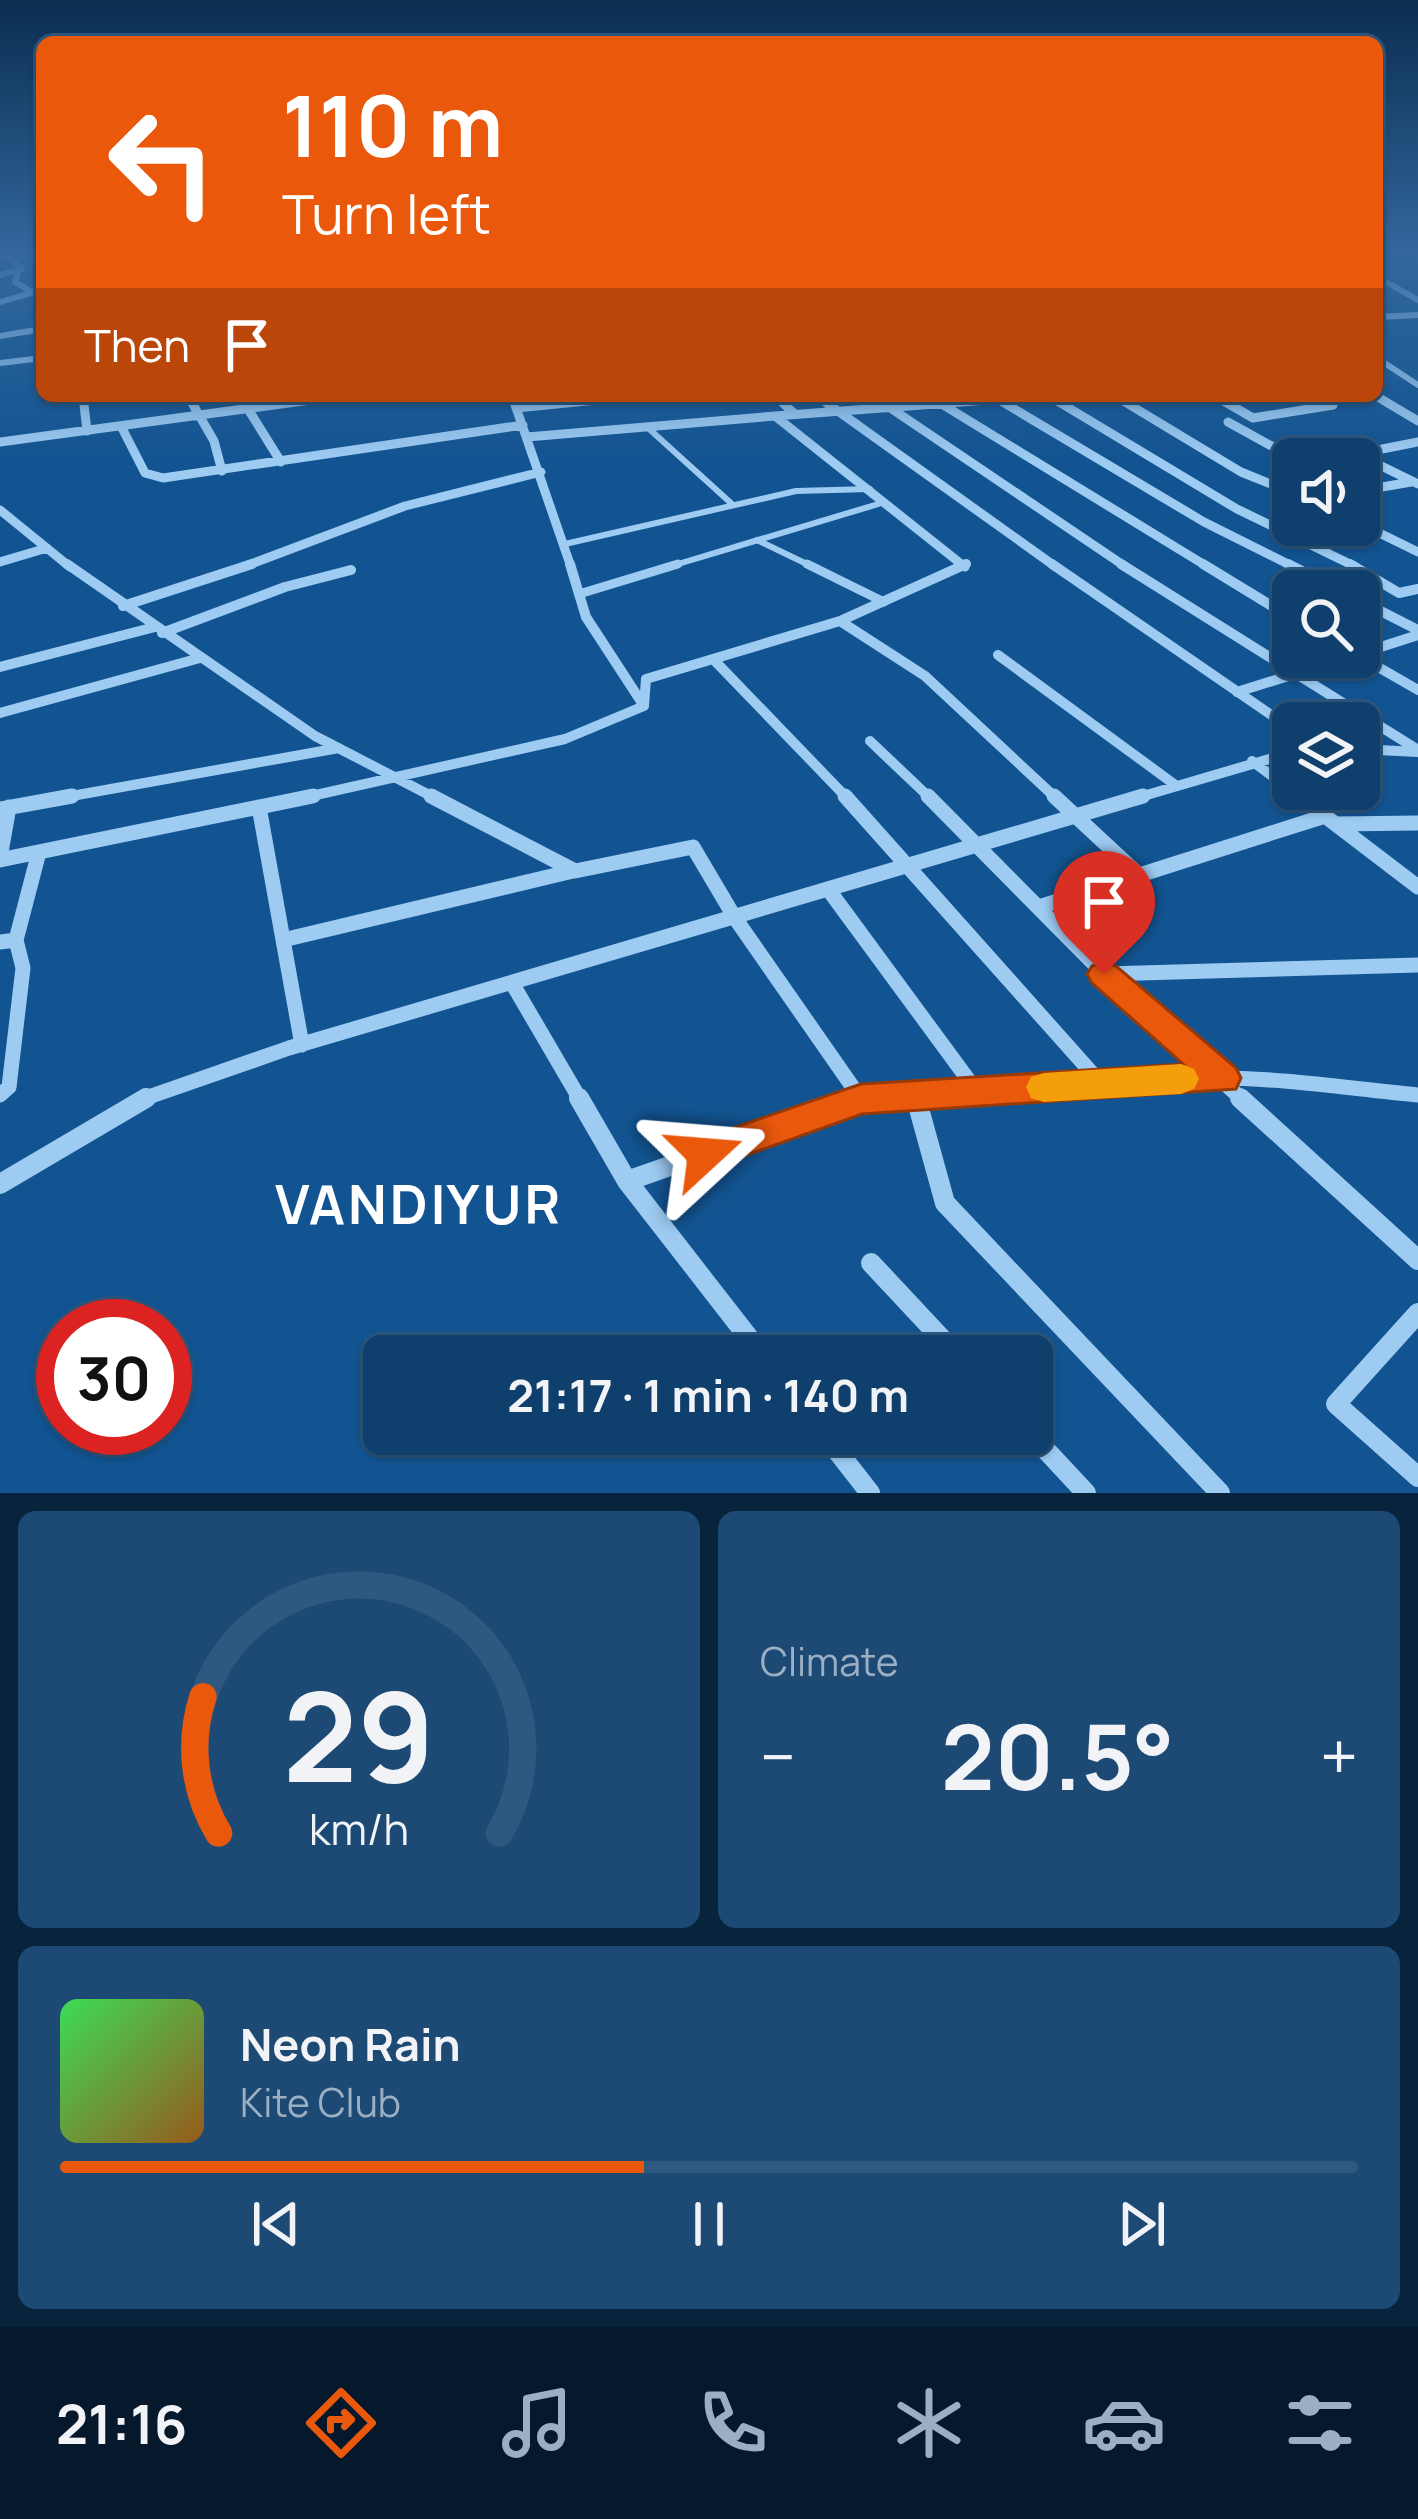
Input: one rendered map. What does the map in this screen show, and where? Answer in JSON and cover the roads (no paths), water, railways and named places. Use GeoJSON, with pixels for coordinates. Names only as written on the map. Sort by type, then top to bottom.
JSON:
{"type":"FeatureCollection","features":[{"type":"Feature","properties":{"kind":"street"},"geometry":{"type":"LineString","coordinates":[[0,336],[36,330]]}},
{"type":"Feature","properties":{"kind":"street"},"geometry":{"type":"LineString","coordinates":[[0,363],[36,359]]}},
{"type":"Feature","properties":{"kind":"street"},"geometry":{"type":"LineString","coordinates":[[1383,362],[1418,385]]}},
{"type":"Feature","properties":{"kind":"street"},"geometry":{"type":"LineString","coordinates":[[1383,400],[1418,422]]}},
{"type":"Feature","properties":{"kind":"street"},"geometry":{"type":"LineString","coordinates":[[84,402],[86,431]]}},
{"type":"Feature","properties":{"kind":"street"},"geometry":{"type":"LineString","coordinates":[[191,402],[214,440],[222,471]]}},
{"type":"Feature","properties":{"kind":"street"},"geometry":{"type":"LineString","coordinates":[[0,442],[293,402]]}},
{"type":"Feature","properties":{"kind":"street"},"geometry":{"type":"LineString","coordinates":[[514,402],[586,617],[644,706]]}},
{"type":"Feature","properties":{"kind":"street"},"geometry":{"type":"LineString","coordinates":[[517,408],[578,402]]}},
{"type":"Feature","properties":{"kind":"street"},"geometry":{"type":"LineString","coordinates":[[782,402],[795,414]]}},
{"type":"Feature","properties":{"kind":"street"},"geometry":{"type":"LineString","coordinates":[[824,402],[1272,716]]}},
{"type":"Feature","properties":{"kind":"street"},"geometry":{"type":"LineString","coordinates":[[857,402],[865,408]]}},
{"type":"Feature","properties":{"kind":"street"},"geometry":{"type":"LineString","coordinates":[[527,437],[944,402]]}},
{"type":"Feature","properties":{"kind":"street"},"geometry":{"type":"LineString","coordinates":[[1002,402],[1204,522],[1299,570]]}},
{"type":"Feature","properties":{"kind":"street"},"geometry":{"type":"LineString","coordinates":[[1059,402],[1237,509],[1400,593],[1418,589]]}},
{"type":"Feature","properties":{"kind":"street"},"geometry":{"type":"LineString","coordinates":[[1125,402],[1241,472],[1272,485]]}},
{"type":"Feature","properties":{"kind":"street"},"geometry":{"type":"LineString","coordinates":[[1225,402],[1253,418],[1333,405],[1329,402]]}},
{"type":"Feature","properties":{"kind":"street"},"geometry":{"type":"LineString","coordinates":[[934,403],[1272,606]]}},
{"type":"Feature","properties":{"kind":"street"},"geometry":{"type":"LineString","coordinates":[[887,406],[1152,585],[1272,657]]}},
{"type":"Feature","properties":{"kind":"street"},"geometry":{"type":"LineString","coordinates":[[248,409],[281,462]]}},
{"type":"Feature","properties":{"kind":"street"},"geometry":{"type":"LineString","coordinates":[[644,706],[646,679],[840,621],[968,566],[775,416]]}},
{"type":"Feature","properties":{"kind":"street"},"geometry":{"type":"LineString","coordinates":[[1228,422],[1272,446]]}},
{"type":"Feature","properties":{"kind":"street"},"geometry":{"type":"LineString","coordinates":[[121,426],[152,477],[222,471],[523,425]]}},
{"type":"Feature","properties":{"kind":"street"},"geometry":{"type":"LineString","coordinates":[[1380,449],[1418,442]]}},
{"type":"Feature","properties":{"kind":"street"},"geometry":{"type":"LineString","coordinates":[[1401,445],[1418,453]]}},
{"type":"Feature","properties":{"kind":"street"},"geometry":{"type":"LineString","coordinates":[[1380,465],[1416,482]]}},
{"type":"Feature","properties":{"kind":"street"},"geometry":{"type":"LineString","coordinates":[[123,606],[290,552],[405,506],[541,472]]}},
{"type":"Feature","properties":{"kind":"street"},"geometry":{"type":"LineString","coordinates":[[1380,488],[1416,482]]}},
{"type":"Feature","properties":{"kind":"street"},"geometry":{"type":"LineString","coordinates":[[2,514],[123,606],[339,748],[575,871]]}},
{"type":"Feature","properties":{"kind":"street"},"geometry":{"type":"LineString","coordinates":[[1380,533],[1418,552]]}},
{"type":"Feature","properties":{"kind":"street"},"geometry":{"type":"LineString","coordinates":[[0,562],[47,548]]}},
{"type":"Feature","properties":{"kind":"street"},"geometry":{"type":"LineString","coordinates":[[0,667],[158,630],[351,570]]}},
{"type":"Feature","properties":{"kind":"street"},"geometry":{"type":"LineString","coordinates":[[1380,612],[1418,633]]}},
{"type":"Feature","properties":{"kind":"street"},"geometry":{"type":"LineString","coordinates":[[840,621],[925,676],[1139,875]]}},
{"type":"Feature","properties":{"kind":"street"},"geometry":{"type":"LineString","coordinates":[[1380,647],[1418,633]]}},
{"type":"Feature","properties":{"kind":"street"},"geometry":{"type":"LineString","coordinates":[[998,655],[1174,784]]}},
{"type":"Feature","properties":{"kind":"street"},"geometry":{"type":"LineString","coordinates":[[0,713],[200,658]]}},
{"type":"Feature","properties":{"kind":"street"},"geometry":{"type":"LineString","coordinates":[[713,659],[821,769],[1099,1081]]}},
{"type":"Feature","properties":{"kind":"street"},"geometry":{"type":"LineString","coordinates":[[1380,667],[1418,690]]}},
{"type":"Feature","properties":{"kind":"street"},"geometry":{"type":"LineString","coordinates":[[1237,692],[1282,678]]}},
{"type":"Feature","properties":{"kind":"street"},"geometry":{"type":"LineString","coordinates":[[1306,678],[1418,751]]}},
{"type":"Feature","properties":{"kind":"street"},"geometry":{"type":"LineString","coordinates":[[339,748],[5,808],[0,859],[397,779],[565,739],[644,706]]}},
{"type":"Feature","properties":{"kind":"street"},"geometry":{"type":"LineString","coordinates":[[870,741],[979,844],[1104,974],[1418,1260]]}},
{"type":"Feature","properties":{"kind":"street"},"geometry":{"type":"LineString","coordinates":[[1380,749],[1418,751]]}},
{"type":"Feature","properties":{"kind":"street"},"geometry":{"type":"LineString","coordinates":[[0,1184],[132,1103],[302,1045],[1272,756]]}},
{"type":"Feature","properties":{"kind":"street"},"geometry":{"type":"LineString","coordinates":[[1252,760],[1418,887]]}},
{"type":"Feature","properties":{"kind":"street"},"geometry":{"type":"LineString","coordinates":[[259,807],[302,1045]]}},
{"type":"Feature","properties":{"kind":"street"},"geometry":{"type":"LineString","coordinates":[[1039,907],[1330,820],[1418,823]]}},
{"type":"Feature","properties":{"kind":"street"},"geometry":{"type":"LineString","coordinates":[[283,940],[693,847],[735,918],[861,1099]]}},
{"type":"Feature","properties":{"kind":"street"},"geometry":{"type":"LineString","coordinates":[[0,1095],[9,1087],[7,1032],[23,968],[8,941],[39,852]]}},
{"type":"Feature","properties":{"kind":"street"},"geometry":{"type":"LineString","coordinates":[[828,890],[978,1093]]}},
{"type":"Feature","properties":{"kind":"street"},"geometry":{"type":"LineString","coordinates":[[1104,974],[1418,965]]}},
{"type":"Feature","properties":{"kind":"street"},"geometry":{"type":"LineString","coordinates":[[512,983],[627,1181],[747,1335]]}},
{"type":"Feature","properties":{"kind":"street"},"geometry":{"type":"LineString","coordinates":[[627,1181],[861,1099],[1099,1081],[1223,1078],[1418,1095]]}},
{"type":"Feature","properties":{"kind":"street"},"geometry":{"type":"LineString","coordinates":[[915,1094],[945,1203],[1220,1493]]}},
{"type":"Feature","properties":{"kind":"street"},"geometry":{"type":"LineString","coordinates":[[871,1263],[938,1335]]}},
{"type":"Feature","properties":{"kind":"street"},"geometry":{"type":"LineString","coordinates":[[1418,1313],[1336,1404],[1418,1477]]}},
{"type":"Feature","properties":{"kind":"street"},"geometry":{"type":"LineString","coordinates":[[840,1455],[870,1493]]}},
{"type":"Feature","properties":{"kind":"street"},"geometry":{"type":"LineString","coordinates":[[1051,1455],[1087,1493]]}},
{"type":"Feature","properties":{"kind":"lane"},"geometry":{"type":"LineString","coordinates":[[647,427],[732,504]]}},
{"type":"Feature","properties":{"kind":"lane"},"geometry":{"type":"LineString","coordinates":[[565,544],[796,491],[870,489]]}},
{"type":"Feature","properties":{"kind":"lane"},"geometry":{"type":"LineString","coordinates":[[579,594],[885,502]]}},
{"type":"Feature","properties":{"kind":"lane"},"geometry":{"type":"LineString","coordinates":[[758,540],[884,602]]}},
{"type":"Feature","properties":{"kind":"district","name":"VANDIYUR"},"geometry":{"type":"Point","coordinates":[419,1203]}}]}
